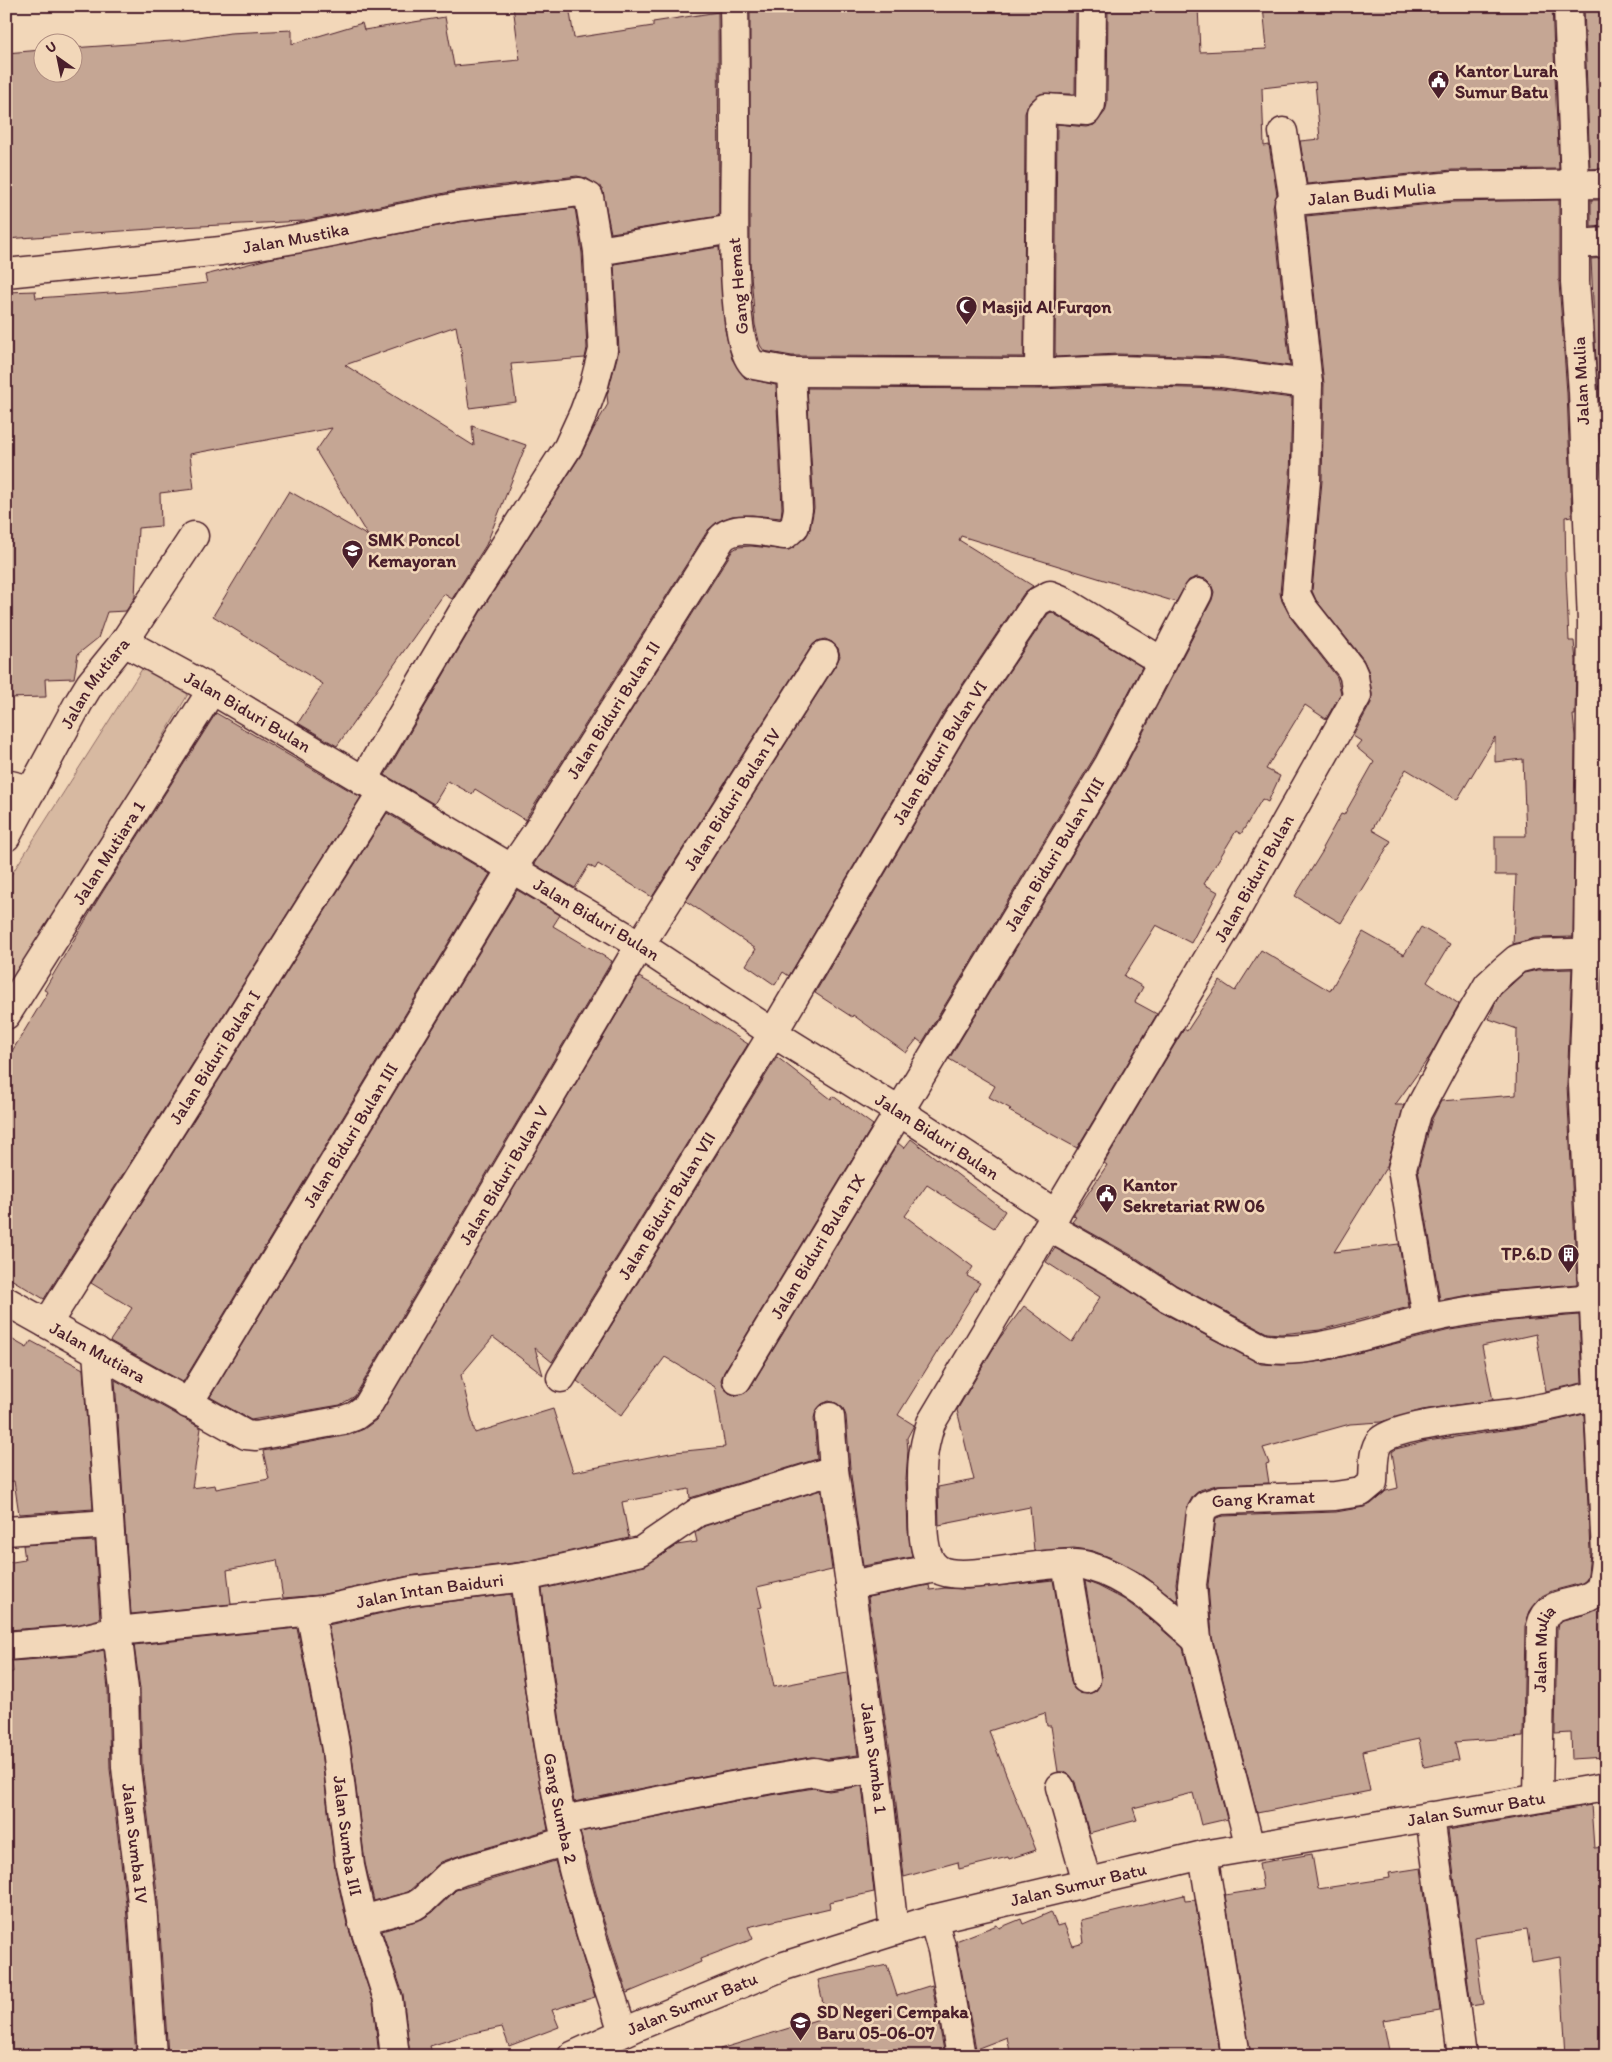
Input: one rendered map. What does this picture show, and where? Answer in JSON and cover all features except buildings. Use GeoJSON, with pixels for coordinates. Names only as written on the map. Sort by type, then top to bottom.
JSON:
{"type":"FeatureCollection","features":[{"type":"Feature","properties":{"kind":"street","name":"Gang Hemat"},"geometry":{"type":"LineString","coordinates":[[734,6],[735,150],[733,229],[736,297],[746,354],[750,362],[754,365],[791,372],[1040,373]]}},
{"type":"Feature","properties":{"kind":"street"},"geometry":{"type":"LineString","coordinates":[[1092,6],[1090,109],[1087,111],[1046,108],[1041,113],[1040,373],[1118,370],[1222,373],[1308,384]]}},
{"type":"Feature","properties":{"kind":"street","name":"Jalan Mulia"},"geometry":{"type":"LineString","coordinates":[[1538,1798],[1542,1618],[1550,1609],[1589,1596],[1597,1590],[1604,1572],[1606,1553],[1594,1298],[1594,1084],[1597,952],[1599,623],[1575,282],[1575,184],[1568,6]]}},
{"type":"Feature","properties":{"kind":"street"},"geometry":{"type":"LineString","coordinates":[[1283,132],[1294,201]]}},
{"type":"Feature","properties":{"kind":"street","name":"Jalan Budi Mulia"},"geometry":{"type":"LineString","coordinates":[[1357,696],[1351,669],[1303,608],[1296,594],[1306,481],[1308,384],[1289,204],[1294,201],[1454,186],[1606,184]]}},
{"type":"Feature","properties":{"kind":"street","name":"Jalan Mustika"},"geometry":{"type":"LineString","coordinates":[[6,273],[221,251],[295,239],[457,207],[579,192],[584,194]]}},
{"type":"Feature","properties":{"kind":"street","name":"Jalan Biduri Bulan I"},"geometry":{"type":"LineString","coordinates":[[47,1324],[373,786],[468,603],[568,447],[584,412],[604,350],[598,251],[589,200],[584,194]]}},
{"type":"Feature","properties":{"kind":"street"},"geometry":{"type":"LineString","coordinates":[[598,251],[733,229]]}},
{"type":"Feature","properties":{"kind":"street"},"geometry":{"type":"LineString","coordinates":[[1576,244],[1606,242]]}},
{"type":"Feature","properties":{"kind":"street","name":"Jalan Biduri Bulan II"},"geometry":{"type":"LineString","coordinates":[[512,868],[721,539],[731,532],[739,530],[785,535],[795,526],[798,509],[791,372]]}},
{"type":"Feature","properties":{"kind":"street","name":"Jalan Mutiara"},"geometry":{"type":"LineString","coordinates":[[6,837],[19,787],[90,684],[124,642],[194,536]]}},
{"type":"Feature","properties":{"kind":"street","name":"Jalan Biduri Bulan VIII"},"geometry":{"type":"LineString","coordinates":[[900,1112],[1109,764],[1198,593]]}},
{"type":"Feature","properties":{"kind":"street","name":"Jalan Biduri Bulan VI"},"geometry":{"type":"LineString","coordinates":[[773,1033],[957,721],[1037,602],[1050,595],[1060,599],[1163,662]]}},
{"type":"Feature","properties":{"kind":"street","name":"Jalan Biduri Bulan"},"geometry":{"type":"LineString","coordinates":[[124,642],[212,690],[640,945],[773,1033],[900,1112],[1052,1221]]}},
{"type":"Feature","properties":{"kind":"street","name":"Jalan Biduri Bulan IV"},"geometry":{"type":"LineString","coordinates":[[640,945],[824,655]]}},
{"type":"Feature","properties":{"kind":"street","name":"Jalan Mutiara 1"},"geometry":{"type":"LineString","coordinates":[[6,1015],[212,690]]}},
{"type":"Feature","properties":{"kind":"street","name":"Jalan Biduri Bulan"},"geometry":{"type":"LineString","coordinates":[[936,1568],[929,1558],[923,1534],[922,1457],[924,1442],[932,1423],[1228,925],[1357,696]]}},
{"type":"Feature","properties":{"kind":"street","name":"Jalan Biduri Bulan III"},"geometry":{"type":"LineString","coordinates":[[188,1404],[512,868]]}},
{"type":"Feature","properties":{"kind":"street","name":"Jalan Biduri Bulan V"},"geometry":{"type":"LineString","coordinates":[[367,1407],[640,945]]}},
{"type":"Feature","properties":{"kind":"street"},"geometry":{"type":"LineString","coordinates":[[1427,1318],[1402,1169],[1417,1113],[1488,985],[1503,971],[1517,959],[1536,954],[1597,952]]}},
{"type":"Feature","properties":{"kind":"street","name":"Jalan Biduri Bulan VII"},"geometry":{"type":"LineString","coordinates":[[561,1378],[773,1033]]}},
{"type":"Feature","properties":{"kind":"street","name":"Jalan Biduri Bulan IX"},"geometry":{"type":"LineString","coordinates":[[737,1380],[900,1112]]}},
{"type":"Feature","properties":{"kind":"street"},"geometry":{"type":"LineString","coordinates":[[1052,1221],[1168,1298],[1262,1348],[1287,1351],[1353,1338],[1427,1318],[1503,1306],[1594,1298]]}},
{"type":"Feature","properties":{"kind":"street","name":"Jalan Mutiara"},"geometry":{"type":"LineString","coordinates":[[6,1301],[246,1435],[256,1436],[344,1420],[355,1416],[367,1407]]}},
{"type":"Feature","properties":{"kind":"street","name":"Jalan Sumba IV"},"geometry":{"type":"LineString","coordinates":[[97,1351],[117,1631],[124,1688],[126,1767],[142,1903],[152,2056]]}},
{"type":"Feature","properties":{"kind":"street","name":"Gang Kramat"},"geometry":{"type":"LineString","coordinates":[[1250,1847],[1197,1640],[1192,1585],[1201,1513],[1206,1505],[1221,1500],[1335,1496],[1361,1492],[1373,1482],[1376,1450],[1378,1444],[1388,1435],[1402,1430],[1479,1416],[1520,1412],[1598,1395]]}},
{"type":"Feature","properties":{"kind":"street","name":"Jalan Sumba 1"},"geometry":{"type":"LineString","coordinates":[[830,1417],[834,1470],[876,1769],[894,1931]]}},
{"type":"Feature","properties":{"kind":"street","name":"Jalan Intan Baiduri"},"geometry":{"type":"LineString","coordinates":[[6,1646],[78,1640],[117,1631],[232,1621],[310,1611],[410,1591],[525,1577],[641,1551],[698,1512],[834,1470]]}},
{"type":"Feature","properties":{"kind":"street"},"geometry":{"type":"LineString","coordinates":[[6,1531],[109,1524]]}},
{"type":"Feature","properties":{"kind":"street"},"geometry":{"type":"LineString","coordinates":[[850,1585],[936,1568],[944,1572],[972,1574],[1066,1564],[1086,1565],[1116,1576],[1158,1603],[1197,1640]]}},
{"type":"Feature","properties":{"kind":"street"},"geometry":{"type":"LineString","coordinates":[[1066,1564],[1086,1679]]}},
{"type":"Feature","properties":{"kind":"street","name":"Gang Sumba 2"},"geometry":{"type":"LineString","coordinates":[[525,1577],[544,1718],[565,1830],[581,1898],[623,2032]]}},
{"type":"Feature","properties":{"kind":"street","name":"Jalan Sumba III"},"geometry":{"type":"LineString","coordinates":[[310,1611],[336,1750],[350,1866],[362,1920],[388,1999],[395,2056]]}},
{"type":"Feature","properties":{"kind":"street"},"geometry":{"type":"LineString","coordinates":[[362,1920],[414,1906],[422,1901],[447,1877],[565,1830],[732,1786],[814,1772],[827,1774],[876,1769]]}},
{"type":"Feature","properties":{"kind":"street"},"geometry":{"type":"LineString","coordinates":[[1060,1787],[1087,1882]]}},
{"type":"Feature","properties":{"kind":"street","name":"Jalan Sumur Batu"},"geometry":{"type":"LineString","coordinates":[[572,2056],[623,2032],[784,1966],[933,1919],[1202,1855],[1606,1787]]}},
{"type":"Feature","properties":{"kind":"street"},"geometry":{"type":"LineString","coordinates":[[1430,1816],[1462,2056]]}},
{"type":"Feature","properties":{"kind":"street"},"geometry":{"type":"LineString","coordinates":[[1202,1855],[1236,2056]]}},
{"type":"Feature","properties":{"kind":"street"},"geometry":{"type":"LineString","coordinates":[[933,1919],[942,1950],[961,2056]]}},
{"type":"Feature","properties":{"kind":"shaded area"},"geometry":{"type":"Polygon","coordinates":[[[156,647],[201,672],[6,1006],[6,883],[156,647]]]}},
{"type":"Feature","properties":{"kind":"place","name":"Kantor Lurah Sumur Batu"},"geometry":{"type":"Point","coordinates":[1439,100]}},
{"type":"Feature","properties":{"kind":"place","name":"Masjid Al Furqon"},"geometry":{"type":"Point","coordinates":[966,326]}},
{"type":"Feature","properties":{"kind":"place","name":"SMK Poncol Kemayoran"},"geometry":{"type":"Point","coordinates":[352,569]}},
{"type":"Feature","properties":{"kind":"place","name":"Kantor Sekretariat RW 06"},"geometry":{"type":"Point","coordinates":[1107,1214]}},
{"type":"Feature","properties":{"kind":"place","name":"TP.6.D"},"geometry":{"type":"Point","coordinates":[1568,1273]}},
{"type":"Feature","properties":{"kind":"place","name":"SD Negeri Cempaka Baru 05-06-07"},"geometry":{"type":"Point","coordinates":[801,2041]}}]}
